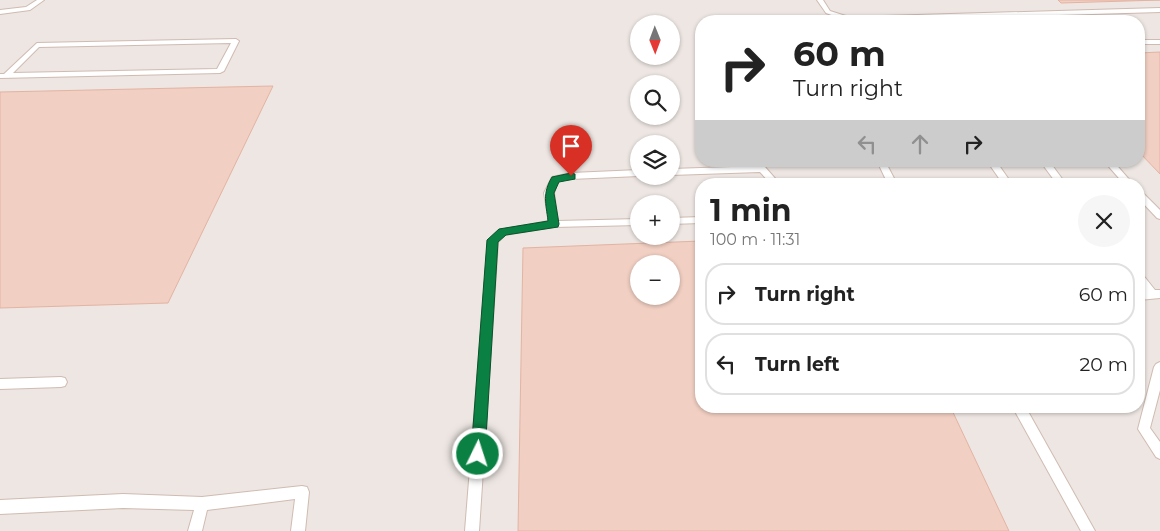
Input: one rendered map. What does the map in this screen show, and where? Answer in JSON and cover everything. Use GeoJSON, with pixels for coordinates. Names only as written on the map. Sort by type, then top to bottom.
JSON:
{"type":"FeatureCollection","features":[{"type":"Feature","properties":{"kind":"lane"},"geometry":{"type":"LineString","coordinates":[[0,12],[28,9],[41,0]]}},
{"type":"Feature","properties":{"kind":"lane"},"geometry":{"type":"LineString","coordinates":[[820,0],[828,12],[837,15]]}},
{"type":"Feature","properties":{"kind":"lane"},"geometry":{"type":"LineString","coordinates":[[987,15],[1160,10]]}},
{"type":"Feature","properties":{"kind":"lane"},"geometry":{"type":"LineString","coordinates":[[236,41],[220,70],[3,76],[37,45],[236,41]]}},
{"type":"Feature","properties":{"kind":"lane"},"geometry":{"type":"LineString","coordinates":[[1145,42],[1160,42]]}},
{"type":"Feature","properties":{"kind":"lane"},"geometry":{"type":"LineString","coordinates":[[884,167],[890,178]]}},
{"type":"Feature","properties":{"kind":"lane"},"geometry":{"type":"LineString","coordinates":[[996,167],[1004,178]]}},
{"type":"Feature","properties":{"kind":"lane"},"geometry":{"type":"LineString","coordinates":[[1049,167],[1057,178]]}},
{"type":"Feature","properties":{"kind":"lane"},"geometry":{"type":"LineString","coordinates":[[1113,167],[1124,178]]}},
{"type":"Feature","properties":{"kind":"lane"},"geometry":{"type":"LineString","coordinates":[[680,172],[762,169],[770,178]]}},
{"type":"Feature","properties":{"kind":"lane"},"geometry":{"type":"LineString","coordinates":[[554,224],[549,193],[555,179],[571,176],[630,173]]}},
{"type":"Feature","properties":{"kind":"lane"},"geometry":{"type":"LineString","coordinates":[[1145,200],[1160,216]]}},
{"type":"Feature","properties":{"kind":"lane"},"geometry":{"type":"LineString","coordinates":[[680,221],[695,220]]}},
{"type":"Feature","properties":{"kind":"lane"},"geometry":{"type":"LineString","coordinates":[[472,531],[493,240],[502,232],[554,224],[630,222]]}},
{"type":"Feature","properties":{"kind":"lane"},"geometry":{"type":"LineString","coordinates":[[1145,284],[1156,294]]}},
{"type":"Feature","properties":{"kind":"lane"},"geometry":{"type":"LineString","coordinates":[[1160,367],[1144,429],[1160,453]]}},
{"type":"Feature","properties":{"kind":"lane"},"geometry":{"type":"LineString","coordinates":[[0,384],[61,382]]}},
{"type":"Feature","properties":{"kind":"lane"},"geometry":{"type":"LineString","coordinates":[[1022,413],[1088,531]]}},
{"type":"Feature","properties":{"kind":"lane"},"geometry":{"type":"LineString","coordinates":[[0,507],[123,501],[202,504],[302,492],[298,531]]}},
{"type":"Feature","properties":{"kind":"lane"},"geometry":{"type":"LineString","coordinates":[[195,531],[202,504]]}},
{"type":"Feature","properties":{"kind":"shaded area"},"geometry":{"type":"Polygon","coordinates":[[[0,0],[1160,0],[1160,531],[0,531],[0,0]]]}},
{"type":"Feature","properties":{"kind":"building"},"geometry":{"type":"Polygon","coordinates":[[[1058,0],[1160,0],[1061,3],[1058,0]]]}},
{"type":"Feature","properties":{"kind":"building"},"geometry":{"type":"Polygon","coordinates":[[[1160,52],[1160,174],[1145,158],[1145,53],[1160,52]]]}},
{"type":"Feature","properties":{"kind":"building"},"geometry":{"type":"Polygon","coordinates":[[[273,86],[168,303],[0,308],[0,92],[273,86]]]}},
{"type":"Feature","properties":{"kind":"building"},"geometry":{"type":"Polygon","coordinates":[[[695,241],[695,413],[953,413],[1009,531],[518,531],[523,248],[630,244],[680,245],[680,242],[695,241]]]}},
{"type":"Feature","properties":{"kind":"route"},"geometry":{"type":"LineString","coordinates":[[478,454],[493,240],[502,232],[554,224],[549,193],[555,179],[571,176]]}}]}
